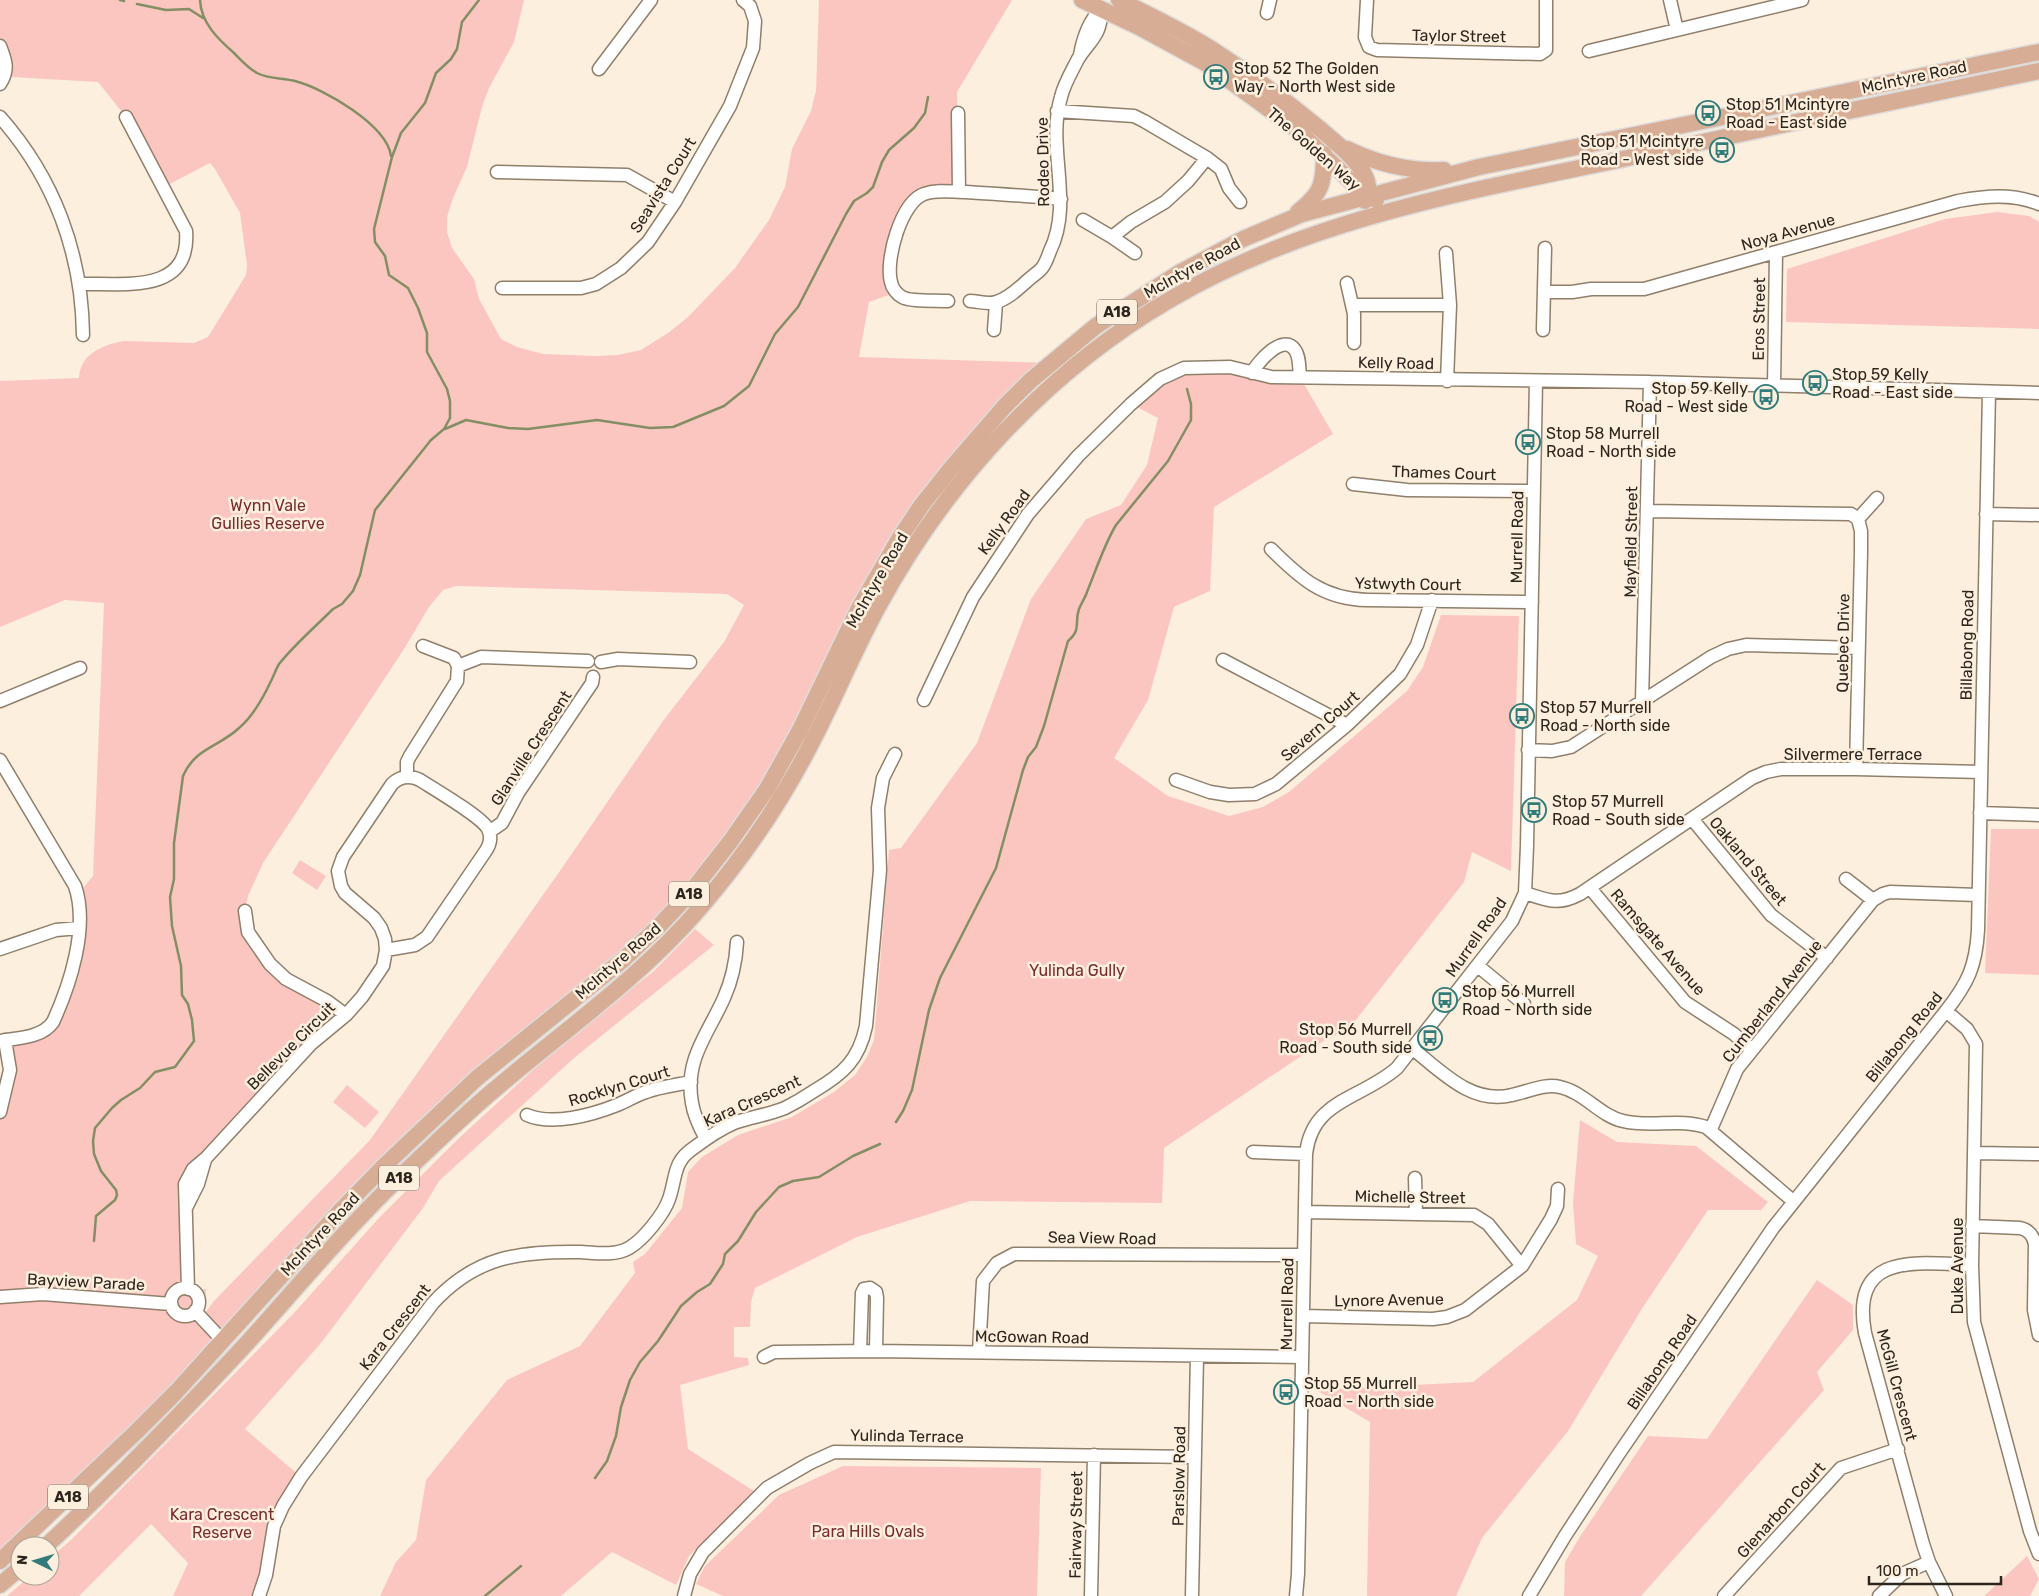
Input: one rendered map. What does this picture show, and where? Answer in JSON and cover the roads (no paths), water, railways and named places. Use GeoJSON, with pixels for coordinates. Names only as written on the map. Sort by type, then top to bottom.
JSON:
{"type":"FeatureCollection","features":[{"type":"Feature","properties":{"kind":"main road","name":"The Golden Way"},"geometry":{"type":"LineString","coordinates":[[1082,0],[1099,5],[1207,64],[1276,113],[1324,154],[1368,196]]}},
{"type":"Feature","properties":{"kind":"main road","name":"The Golden Way"},"geometry":{"type":"LineString","coordinates":[[1124,3],[1174,28],[1212,50],[1291,106],[1358,164],[1364,173],[1369,188],[1368,196]]}},
{"type":"Feature","properties":{"kind":"main road"},"geometry":{"type":"LineString","coordinates":[[1099,5],[1124,3]]}},
{"type":"Feature","properties":{"kind":"main road","name":"McIntyre Road"},"geometry":{"type":"LineString","coordinates":[[0,1561],[136,1432],[223,1341],[336,1215],[397,1154],[477,1078],[624,959],[659,926],[706,874],[772,780],[800,730],[859,608],[899,538],[952,467],[1005,406],[1065,351],[1096,326],[1179,273],[1243,239],[1290,218],[1479,167],[2039,52]]}},
{"type":"Feature","properties":{"kind":"main road","name":"McIntyre Road"},"geometry":{"type":"LineString","coordinates":[[57,1536],[81,1514],[222,1369],[356,1220],[408,1169],[489,1093],[635,974],[698,911],[749,844],[784,792],[819,729],[874,613],[910,551],[933,517],[966,476],[1025,410],[1102,345],[1165,302],[1231,267],[1296,239],[1328,228],[1493,186],[2039,70]]}},
{"type":"Feature","properties":{"kind":"main road"},"geometry":{"type":"LineString","coordinates":[[1338,145],[1378,162],[1412,170],[1479,167]]}},
{"type":"Feature","properties":{"kind":"main road"},"geometry":{"type":"LineString","coordinates":[[1290,218],[1311,202],[1320,191],[1324,174],[1324,154]]}},
{"type":"Feature","properties":{"kind":"main road"},"geometry":{"type":"LineString","coordinates":[[1328,228],[1358,208],[1368,196],[1382,202],[1387,202],[1462,186],[1493,186]]}},
{"type":"Feature","properties":{"kind":"main road"},"geometry":{"type":"LineString","coordinates":[[222,1369],[223,1341],[251,1338]]}},
{"type":"Feature","properties":{"kind":"main road"},"geometry":{"type":"LineString","coordinates":[[0,1586],[10,1577]]}},
{"type":"Feature","properties":{"kind":"street"},"geometry":{"type":"LineString","coordinates":[[599,69],[651,0]]}},
{"type":"Feature","properties":{"kind":"street","name":"Seavista Court"},"geometry":{"type":"LineString","coordinates":[[502,288],[581,288],[596,284],[621,268],[648,242],[675,202],[730,106],[753,48],[755,21],[750,6],[743,0]]}},
{"type":"Feature","properties":{"kind":"street"},"geometry":{"type":"LineString","coordinates":[[1267,13],[1270,0]]}},
{"type":"Feature","properties":{"kind":"street","name":"Taylor Street"},"geometry":{"type":"LineString","coordinates":[[1366,0],[1365,37],[1369,47],[1377,50],[1540,54],[1546,50],[1546,0]]}},
{"type":"Feature","properties":{"kind":"street"},"geometry":{"type":"LineString","coordinates":[[1670,0],[1677,30]]}},
{"type":"Feature","properties":{"kind":"street"},"geometry":{"type":"LineString","coordinates":[[1590,51],[1802,0]]}},
{"type":"Feature","properties":{"kind":"street","name":"Rodeo Drive"},"geometry":{"type":"LineString","coordinates":[[996,303],[1016,291],[1043,267],[1056,240],[1061,218],[1055,128],[1058,111],[1061,95],[1079,58],[1084,37],[1099,5]]}},
{"type":"Feature","properties":{"kind":"street"},"geometry":{"type":"LineString","coordinates":[[0,50],[6,59],[4,77],[0,84]]}},
{"type":"Feature","properties":{"kind":"street"},"geometry":{"type":"LineString","coordinates":[[1058,111],[1134,116],[1207,158],[1221,169],[1229,188],[1240,202]]}},
{"type":"Feature","properties":{"kind":"street"},"geometry":{"type":"LineString","coordinates":[[958,113],[959,192]]}},
{"type":"Feature","properties":{"kind":"street"},"geometry":{"type":"LineString","coordinates":[[0,117],[27,151],[54,198],[72,248],[79,284],[83,335]]}},
{"type":"Feature","properties":{"kind":"street"},"geometry":{"type":"LineString","coordinates":[[79,284],[148,282],[162,279],[173,272],[184,257],[187,244],[186,231],[126,117]]}},
{"type":"Feature","properties":{"kind":"street"},"geometry":{"type":"LineString","coordinates":[[1112,237],[1165,202],[1188,181],[1207,158]]}},
{"type":"Feature","properties":{"kind":"street"},"geometry":{"type":"LineString","coordinates":[[497,172],[627,175],[675,202]]}},
{"type":"Feature","properties":{"kind":"street"},"geometry":{"type":"LineString","coordinates":[[948,301],[904,298],[891,284],[892,243],[910,204],[916,197],[935,191],[1061,199]]}},
{"type":"Feature","properties":{"kind":"street","name":"Noya Avenue"},"geometry":{"type":"LineString","coordinates":[[1544,292],[1572,292],[1591,289],[1644,289],[1958,201],[1998,196],[2016,197],[2039,204]]}},
{"type":"Feature","properties":{"kind":"street"},"geometry":{"type":"LineString","coordinates":[[1082,220],[1135,253]]}},
{"type":"Feature","properties":{"kind":"street"},"geometry":{"type":"LineString","coordinates":[[1543,330],[1545,248]]}},
{"type":"Feature","properties":{"kind":"street"},"geometry":{"type":"LineString","coordinates":[[1446,253],[1450,305],[1447,380]]}},
{"type":"Feature","properties":{"kind":"street","name":"Eros Street"},"geometry":{"type":"LineString","coordinates":[[1774,386],[1776,253]]}},
{"type":"Feature","properties":{"kind":"street"},"geometry":{"type":"LineString","coordinates":[[1347,283],[1355,321],[1354,343]]}},
{"type":"Feature","properties":{"kind":"street"},"geometry":{"type":"LineString","coordinates":[[970,300],[996,303],[994,330]]}},
{"type":"Feature","properties":{"kind":"street"},"geometry":{"type":"LineString","coordinates":[[1353,306],[1450,305]]}},
{"type":"Feature","properties":{"kind":"street"},"geometry":{"type":"LineString","coordinates":[[1252,373],[1262,358],[1274,349],[1284,345],[1293,347],[1296,352],[1300,377]]}},
{"type":"Feature","properties":{"kind":"street","name":"Kelly Road"},"geometry":{"type":"LineString","coordinates":[[924,700],[967,608],[984,578],[1028,514],[1094,440],[1155,383],[1174,371],[1192,366],[1230,367],[1263,376],[1650,382],[2039,393]]}},
{"type":"Feature","properties":{"kind":"street","name":"Murrell Road"},"geometry":{"type":"LineString","coordinates":[[1296,1596],[1306,1154],[1312,1132],[1325,1113],[1338,1103],[1381,1081],[1397,1068],[1512,921],[1525,893],[1536,381]]}},
{"type":"Feature","properties":{"kind":"street","name":"Mayfield Street"},"geometry":{"type":"LineString","coordinates":[[1642,702],[1650,382]]}},
{"type":"Feature","properties":{"kind":"street","name":"Billabong Road"},"geometry":{"type":"LineString","coordinates":[[1529,1596],[1565,1536],[1618,1455],[1793,1201],[1946,1011],[1966,983],[1973,967],[1977,948],[1989,392]]}},
{"type":"Feature","properties":{"kind":"street","name":"Thames Court"},"geometry":{"type":"LineString","coordinates":[[1353,484],[1412,490],[1534,491]]}},
{"type":"Feature","properties":{"kind":"street"},"geometry":{"type":"LineString","coordinates":[[1648,510],[1851,514],[1858,519],[1877,498]]}},
{"type":"Feature","properties":{"kind":"street"},"geometry":{"type":"LineString","coordinates":[[1986,514],[2039,515]]}},
{"type":"Feature","properties":{"kind":"street","name":"Quebec Drive"},"geometry":{"type":"LineString","coordinates":[[1856,769],[1861,552],[1861,531],[1858,519]]}},
{"type":"Feature","properties":{"kind":"street","name":"Ystwyth Court"},"geometry":{"type":"LineString","coordinates":[[1271,549],[1297,574],[1312,585],[1343,598],[1532,602]]}},
{"type":"Feature","properties":{"kind":"street","name":"Severn Court"},"geometry":{"type":"LineString","coordinates":[[1176,780],[1210,792],[1244,796],[1260,792],[1282,780],[1347,725],[1400,674],[1417,645],[1432,600]]}},
{"type":"Feature","properties":{"kind":"street"},"geometry":{"type":"LineString","coordinates":[[407,776],[410,756],[457,681],[458,666],[454,658],[423,646]]}},
{"type":"Feature","properties":{"kind":"street"},"geometry":{"type":"LineString","coordinates":[[1528,750],[1552,751],[1571,747],[1711,657],[1734,646],[1858,648]]}},
{"type":"Feature","properties":{"kind":"street"},"geometry":{"type":"LineString","coordinates":[[458,666],[481,657],[690,662]]}},
{"type":"Feature","properties":{"kind":"street"},"geometry":{"type":"LineString","coordinates":[[1223,660],[1347,725]]}},
{"type":"Feature","properties":{"kind":"street","name":"Glanville Crescent"},"geometry":{"type":"LineString","coordinates":[[489,832],[502,823],[518,793],[592,682],[593,677],[600,674],[603,669],[594,661]]}},
{"type":"Feature","properties":{"kind":"street"},"geometry":{"type":"LineString","coordinates":[[0,701],[80,668]]}},
{"type":"Feature","properties":{"kind":"street","name":"Kara Crescent"},"geometry":{"type":"LineString","coordinates":[[259,1596],[266,1575],[274,1526],[282,1506],[345,1419],[442,1293],[475,1270],[498,1260],[517,1255],[548,1252],[618,1252],[630,1248],[644,1236],[664,1209],[670,1195],[675,1171],[686,1153],[735,1123],[784,1108],[832,1081],[844,1071],[858,1051],[866,1026],[880,870],[877,823],[879,796],[885,770],[895,754]]}},
{"type":"Feature","properties":{"kind":"street"},"geometry":{"type":"LineString","coordinates":[[0,760],[75,886],[79,905],[77,950],[71,976],[50,1027],[40,1033],[3,1041],[10,1070],[0,1112]]}},
{"type":"Feature","properties":{"kind":"street","name":"Silvermere Terrace"},"geometry":{"type":"LineString","coordinates":[[1525,893],[1554,902],[1572,898],[1693,820],[1752,778],[1766,772],[1781,769],[1856,769],[1980,772]]}},
{"type":"Feature","properties":{"kind":"street"},"geometry":{"type":"LineString","coordinates":[[407,776],[420,780],[486,825],[489,832],[489,847],[427,937],[415,945],[386,950],[381,928],[374,918],[345,893],[341,886],[338,871],[343,857],[392,784],[400,778],[407,776]]}},
{"type":"Feature","properties":{"kind":"street"},"geometry":{"type":"LineString","coordinates":[[1980,813],[2039,815]]}},
{"type":"Feature","properties":{"kind":"street","name":"Oakland Street"},"geometry":{"type":"LineString","coordinates":[[1693,820],[1771,915],[1827,958]]}},
{"type":"Feature","properties":{"kind":"street"},"geometry":{"type":"LineString","coordinates":[[1846,879],[1873,900],[1890,892],[1978,894]]}},
{"type":"Feature","properties":{"kind":"street","name":"Ramsgate Avenue"},"geometry":{"type":"LineString","coordinates":[[1590,888],[1685,1002],[1734,1034],[1752,1050]]}},
{"type":"Feature","properties":{"kind":"street","name":"Cumberland Avenue"},"geometry":{"type":"LineString","coordinates":[[1711,1130],[1737,1069],[1873,900]]}},
{"type":"Feature","properties":{"kind":"street"},"geometry":{"type":"LineString","coordinates":[[245,911],[248,932],[270,964],[286,979],[327,1001],[346,1014]]}},
{"type":"Feature","properties":{"kind":"street"},"geometry":{"type":"LineString","coordinates":[[0,949],[56,930],[78,928]]}},
{"type":"Feature","properties":{"kind":"street"},"geometry":{"type":"LineString","coordinates":[[706,1139],[693,1109],[691,1082],[696,1052],[725,995],[734,970],[737,942]]}},
{"type":"Feature","properties":{"kind":"street","name":"Bellevue Circuit"},"geometry":{"type":"LineString","coordinates":[[188,1289],[185,1184],[192,1169],[206,1158],[312,1044],[362,997],[383,966],[386,950]]}},
{"type":"Feature","properties":{"kind":"street"},"geometry":{"type":"LineString","coordinates":[[1478,966],[1524,1004]]}},
{"type":"Feature","properties":{"kind":"street","name":"Duke Avenue"},"geometry":{"type":"LineString","coordinates":[[1946,1011],[1967,1029],[1976,1044],[1972,1226],[1972,1304],[1976,1332],[2030,1531],[2039,1554]]}},
{"type":"Feature","properties":{"kind":"street"},"geometry":{"type":"LineString","coordinates":[[1413,1049],[1454,1082],[1476,1094],[1498,1098],[1543,1087],[1560,1087],[1572,1092],[1620,1121],[1693,1124],[1711,1130],[1793,1201]]}},
{"type":"Feature","properties":{"kind":"street","name":"Rocklyn Court"},"geometry":{"type":"LineString","coordinates":[[527,1115],[536,1119],[549,1120],[572,1117],[613,1107],[644,1092],[691,1082]]}},
{"type":"Feature","properties":{"kind":"street"},"geometry":{"type":"LineString","coordinates":[[1253,1152],[1306,1154]]}},
{"type":"Feature","properties":{"kind":"street"},"geometry":{"type":"LineString","coordinates":[[1974,1153],[2039,1154]]}},
{"type":"Feature","properties":{"kind":"street"},"geometry":{"type":"LineString","coordinates":[[1415,1178],[1416,1213]]}},
{"type":"Feature","properties":{"kind":"street","name":"Lynore Avenue"},"geometry":{"type":"LineString","coordinates":[[1303,1316],[1422,1319],[1447,1316],[1462,1311],[1478,1302],[1522,1266],[1551,1219],[1557,1206],[1558,1189]]}},
{"type":"Feature","properties":{"kind":"street","name":"Michelle Street"},"geometry":{"type":"LineString","coordinates":[[1305,1212],[1465,1213],[1478,1216],[1488,1224],[1522,1266]]}},
{"type":"Feature","properties":{"kind":"street"},"geometry":{"type":"LineString","coordinates":[[1972,1226],[2020,1228],[2026,1229],[2032,1235],[2035,1244],[2034,1310],[2039,1335]]}},
{"type":"Feature","properties":{"kind":"street","name":"Sea View Road"},"geometry":{"type":"LineString","coordinates":[[979,1352],[983,1282],[997,1263],[1014,1254],[1304,1256]]}},
{"type":"Feature","properties":{"kind":"street","name":"McGill Crescent"},"geometry":{"type":"LineString","coordinates":[[1946,1596],[1929,1562],[1865,1333],[1863,1311],[1865,1294],[1870,1285],[1882,1272],[1899,1264],[1915,1262],[1972,1265]]}},
{"type":"Feature","properties":{"kind":"street"},"geometry":{"type":"LineString","coordinates":[[860,1351],[862,1293],[864,1289],[870,1288],[874,1290],[877,1298],[876,1351]]}},
{"type":"Feature","properties":{"kind":"street"},"geometry":{"type":"LineString","coordinates":[[180,1289],[188,1289],[196,1293],[199,1300],[199,1304],[192,1314],[182,1316],[177,1314],[171,1304],[174,1294],[180,1289]]}},
{"type":"Feature","properties":{"kind":"street","name":"Bayview Parade"},"geometry":{"type":"LineString","coordinates":[[0,1297],[43,1294],[171,1304]]}},
{"type":"Feature","properties":{"kind":"street"},"geometry":{"type":"LineString","coordinates":[[195,1311],[223,1341]]}},
{"type":"Feature","properties":{"kind":"street","name":"McGowan Road"},"geometry":{"type":"LineString","coordinates":[[764,1357],[774,1352],[876,1351],[1302,1357]]}},
{"type":"Feature","properties":{"kind":"street","name":"Parslow Road"},"geometry":{"type":"LineString","coordinates":[[1192,1596],[1197,1356]]}},
{"type":"Feature","properties":{"kind":"street","name":"Glenarbon Court"},"geometry":{"type":"LineString","coordinates":[[1724,1596],[1841,1468],[1898,1449]]}},
{"type":"Feature","properties":{"kind":"street","name":"Yulinda Terrace"},"geometry":{"type":"LineString","coordinates":[[684,1596],[690,1574],[703,1552],[767,1488],[810,1463],[834,1452],[1195,1457]]}},
{"type":"Feature","properties":{"kind":"street","name":"Fairway Street"},"geometry":{"type":"LineString","coordinates":[[1091,1596],[1094,1455]]}},
{"type":"Feature","properties":{"kind":"street"},"geometry":{"type":"LineString","coordinates":[[1879,1596],[1902,1574],[1929,1562]]}},
{"type":"Feature","properties":{"kind":"waterway"},"geometry":{"type":"LineString","coordinates":[[120,0],[124,1]]}},
{"type":"Feature","properties":{"kind":"waterway"},"geometry":{"type":"LineString","coordinates":[[200,0],[203,16],[211,30],[254,71],[261,75],[307,85],[337,100],[366,120],[378,132],[387,144],[391,156]]}},
{"type":"Feature","properties":{"kind":"waterway"},"geometry":{"type":"LineString","coordinates":[[94,1241],[96,1216],[115,1200],[117,1195],[116,1190],[101,1171],[94,1154],[95,1128],[112,1108],[140,1088],[155,1072],[175,1067],[194,1041],[188,1004],[182,995],[181,966],[172,926],[170,897],[174,879],[174,843],[183,776],[194,759],[244,723],[261,700],[279,664],[305,636],[333,609],[342,604],[353,591],[360,575],[375,510],[431,440],[444,429],[450,418],[450,401],[447,389],[427,352],[427,333],[418,308],[408,288],[389,275],[385,256],[375,242],[374,229],[392,157],[401,133],[425,103],[436,73],[451,59],[457,49],[462,22],[479,0]]}},
{"type":"Feature","properties":{"kind":"waterway"},"geometry":{"type":"LineString","coordinates":[[137,4],[166,10],[189,9],[203,18]]}},
{"type":"Feature","properties":{"kind":"waterway"},"geometry":{"type":"LineString","coordinates":[[445,429],[466,420],[508,428],[528,429],[597,420],[650,428],[673,427],[724,406],[749,386],[775,334],[798,307],[854,201],[873,187],[882,162],[889,150],[914,128],[925,113],[928,97]]}},
{"type":"Feature","properties":{"kind":"waterway"},"geometry":{"type":"LineString","coordinates":[[896,1122],[912,1090],[929,1010],[940,978],[996,868],[1023,770],[1028,757],[1036,747],[1044,726],[1068,641],[1075,633],[1079,609],[1116,525],[1168,461],[1191,420],[1191,404],[1187,389]]}},
{"type":"Feature","properties":{"kind":"waterway"},"geometry":{"type":"LineString","coordinates":[[595,1478],[607,1461],[616,1436],[621,1407],[630,1380],[640,1362],[658,1341],[681,1306],[710,1284],[723,1264],[725,1254],[738,1241],[756,1212],[779,1187],[793,1181],[819,1177],[853,1156],[880,1144]]}},
{"type":"Feature","properties":{"kind":"waterway"},"geometry":{"type":"LineString","coordinates":[[485,1596],[521,1566]]}},
{"type":"Feature","properties":{"kind":"place","name":"Stop 52 The Golden Way - North West side"},"geometry":{"type":"Point","coordinates":[1216,77]}},
{"type":"Feature","properties":{"kind":"place","name":"Stop 51 Mcintyre Road - East side"},"geometry":{"type":"Point","coordinates":[1708,113]}},
{"type":"Feature","properties":{"kind":"place","name":"Stop 51 Mcintyre Road - West side"},"geometry":{"type":"Point","coordinates":[1722,150]}},
{"type":"Feature","properties":{"kind":"place","name":"Stop 59 Kelly Road - East side"},"geometry":{"type":"Point","coordinates":[1815,383]}},
{"type":"Feature","properties":{"kind":"place","name":"Stop 59 Kelly Road - West side"},"geometry":{"type":"Point","coordinates":[1766,397]}},
{"type":"Feature","properties":{"kind":"place","name":"Stop 58 Murrell Road - North side"},"geometry":{"type":"Point","coordinates":[1528,442]}},
{"type":"Feature","properties":{"kind":"place","name":"Stop 57 Murrell Road - North side"},"geometry":{"type":"Point","coordinates":[1522,716]}},
{"type":"Feature","properties":{"kind":"place","name":"Stop 57 Murrell Road - South side"},"geometry":{"type":"Point","coordinates":[1534,810]}},
{"type":"Feature","properties":{"kind":"place","name":"Stop 56 Murrell Road - North side"},"geometry":{"type":"Point","coordinates":[1445,1000]}},
{"type":"Feature","properties":{"kind":"place","name":"Stop 56 Murrell Road - South side"},"geometry":{"type":"Point","coordinates":[1430,1038]}},
{"type":"Feature","properties":{"kind":"place","name":"Stop 55 Murrell Road - North side"},"geometry":{"type":"Point","coordinates":[1286,1392]}},
{"type":"Feature","properties":{"kind":"park label","name":"Wynn Vale Gullies Reserve"},"geometry":{"type":"Point","coordinates":[268,514]}},
{"type":"Feature","properties":{"kind":"park label","name":"Yulinda Gully"},"geometry":{"type":"Point","coordinates":[1077,970]}},
{"type":"Feature","properties":{"kind":"park label","name":"Kara Crescent Reserve"},"geometry":{"type":"Point","coordinates":[222,1523]}},
{"type":"Feature","properties":{"kind":"park label","name":"Para Hills Ovals"},"geometry":{"type":"Point","coordinates":[868,1531]}}]}
